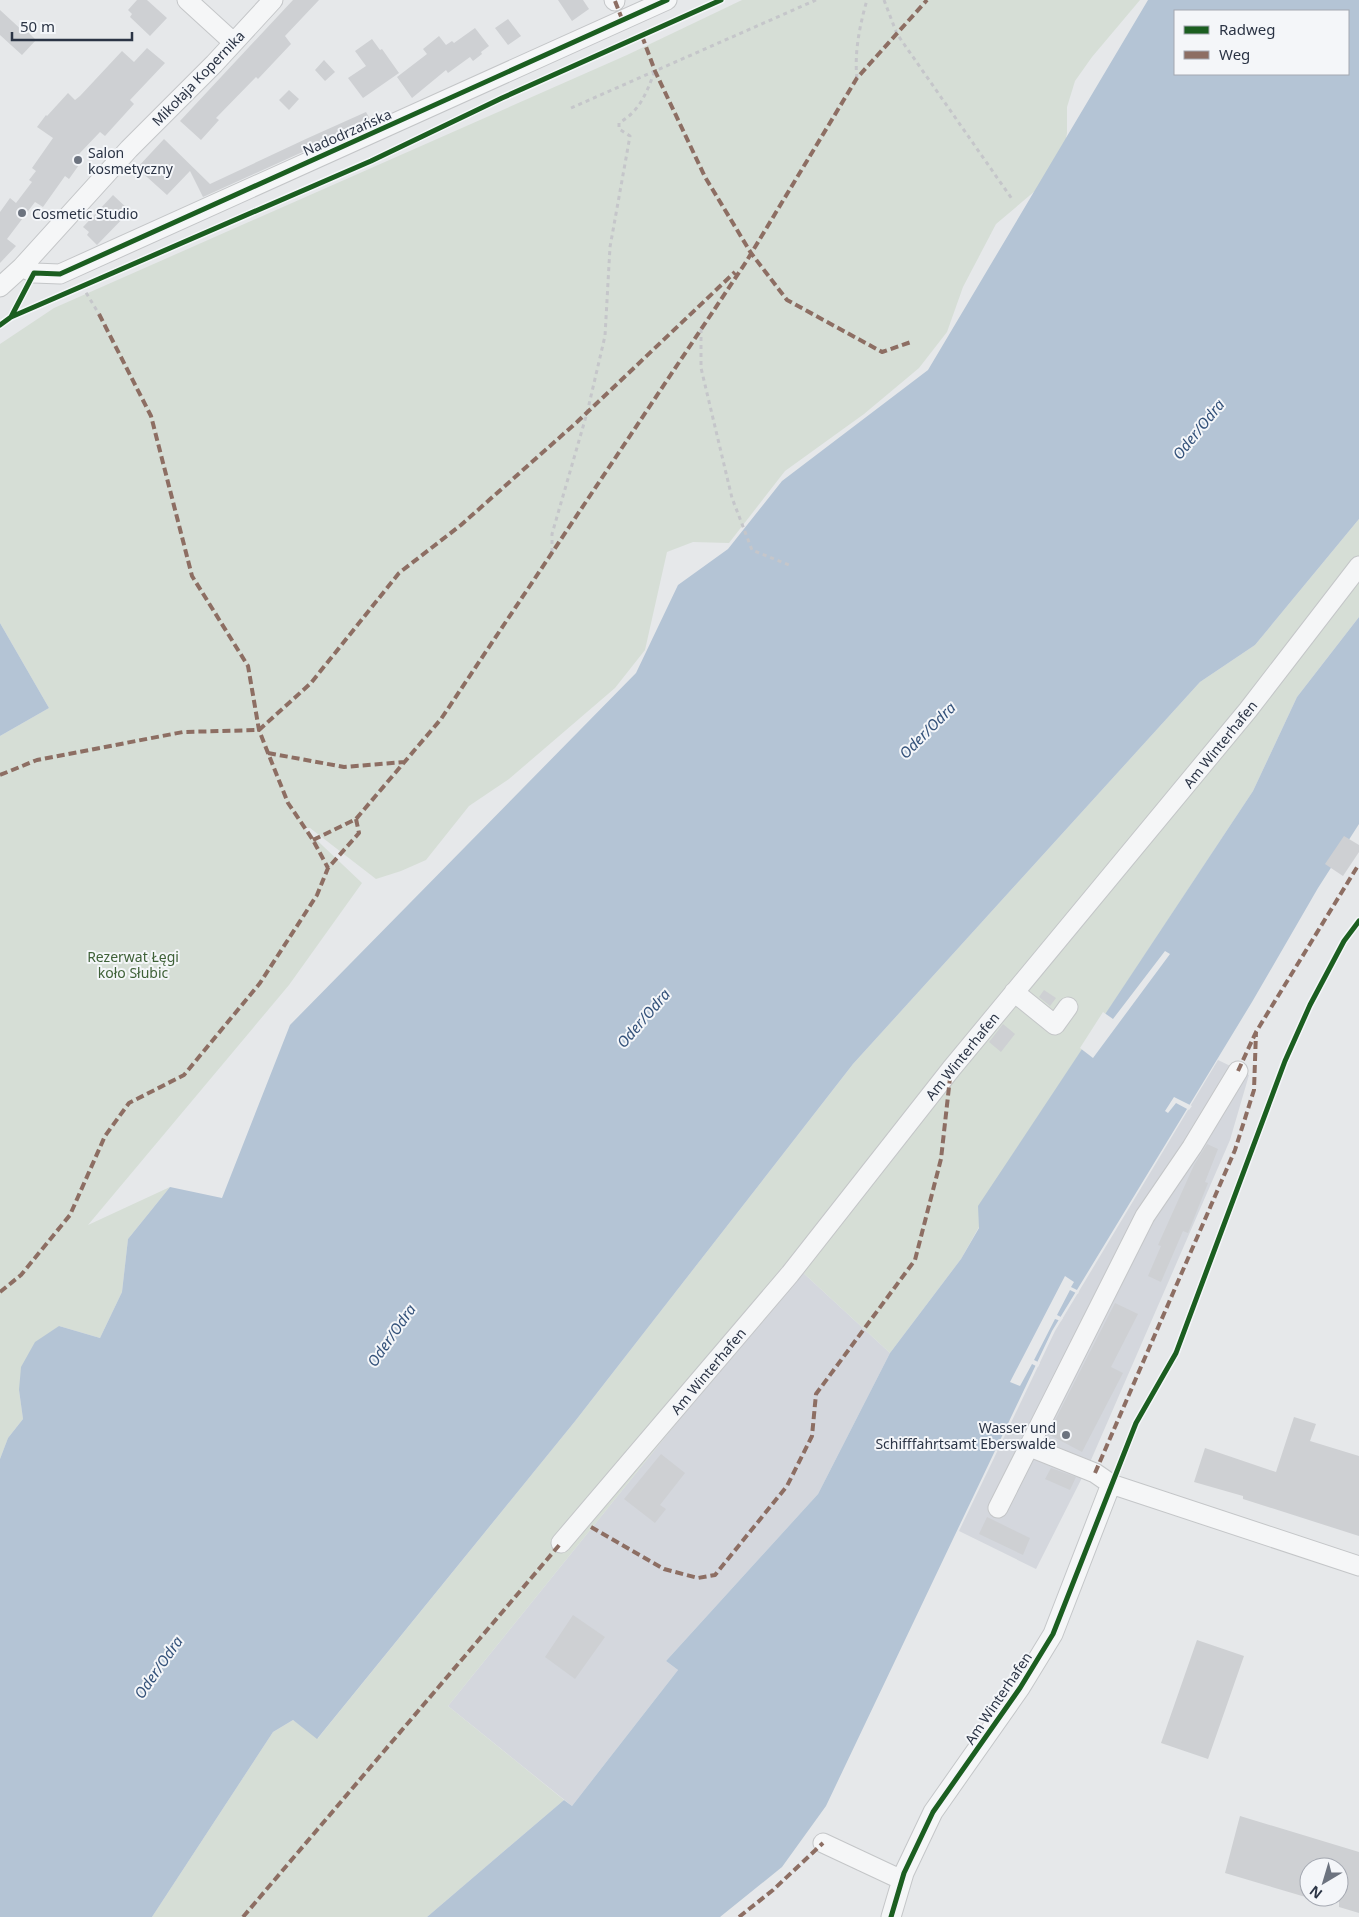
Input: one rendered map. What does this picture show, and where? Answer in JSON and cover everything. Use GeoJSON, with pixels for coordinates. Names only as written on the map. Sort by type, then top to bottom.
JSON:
{"type":"FeatureCollection","features":[{"type":"Feature","properties":{"kind":"street"},"geometry":{"type":"LineString","coordinates":[[187,0],[233,42]]}},
{"type":"Feature","properties":{"kind":"street","name":"Mikołaja Kopernika"},"geometry":{"type":"LineString","coordinates":[[0,287],[22,267],[129,149],[273,0]]}},
{"type":"Feature","properties":{"kind":"street","name":"Nadodrzańska"},"geometry":{"type":"LineString","coordinates":[[22,267],[34,273],[60,274],[668,0]]}},
{"type":"Feature","properties":{"kind":"street","name":"Am Winterhafen"},"geometry":{"type":"LineString","coordinates":[[561,1543],[790,1274],[951,1069],[1248,710],[1359,566]]}},
{"type":"Feature","properties":{"kind":"street"},"geometry":{"type":"LineString","coordinates":[[1014,992],[1055,1025],[1068,1007]]}},
{"type":"Feature","properties":{"kind":"street"},"geometry":{"type":"LineString","coordinates":[[998,1508],[1146,1216],[1192,1147],[1238,1071]]}},
{"type":"Feature","properties":{"kind":"street"},"geometry":{"type":"LineString","coordinates":[[1030,1447],[1094,1473],[1111,1484],[1359,1566]]}},
{"type":"Feature","properties":{"kind":"street","name":"Am Winterhafen"},"geometry":{"type":"LineString","coordinates":[[891,1917],[902,1880],[934,1812],[1020,1688],[1053,1634],[1111,1484]]}},
{"type":"Feature","properties":{"kind":"street"},"geometry":{"type":"LineString","coordinates":[[823,1843],[902,1880]]}},
{"type":"Feature","properties":{"kind":"path"},"geometry":{"type":"LineString","coordinates":[[571,108],[816,0]]}},
{"type":"Feature","properties":{"kind":"path"},"geometry":{"type":"LineString","coordinates":[[857,78],[856,68],[862,20],[867,0]]}},
{"type":"Feature","properties":{"kind":"path"},"geometry":{"type":"LineString","coordinates":[[884,0],[897,34],[1012,199]]}},
{"type":"Feature","properties":{"kind":"path"},"geometry":{"type":"LineString","coordinates":[[552,552],[552,534],[586,414],[605,336],[610,247],[630,136],[619,129],[619,123],[640,105],[655,71]]}},
{"type":"Feature","properties":{"kind":"path"},"geometry":{"type":"LineString","coordinates":[[82,286],[99,314]]}},
{"type":"Feature","properties":{"kind":"path"},"geometry":{"type":"LineString","coordinates":[[701,329],[701,368],[732,498],[752,550],[789,565]]}},
{"type":"Feature","properties":{"kind":"shaded area"},"geometry":{"type":"Polygon","coordinates":[[[1218,1060],[1249,1075],[1230,1140],[1091,1460],[1036,1569],[959,1531],[1055,1331],[1218,1060]]]}},
{"type":"Feature","properties":{"kind":"shaded area"},"geometry":{"type":"Polygon","coordinates":[[[800,1270],[890,1353],[818,1494],[666,1661],[678,1670],[572,1806],[448,1706],[800,1270]]]}},
{"type":"Feature","properties":{"kind":"green space","name":"Rezerwat Łęgi koło Słubic"},"geometry":{"type":"Polygon","coordinates":[[[742,0],[1140,0],[1092,57],[1075,81],[1067,107],[1067,133],[1062,161],[1048,180],[996,224],[963,287],[947,332],[919,368],[864,414],[785,471],[729,543],[693,542],[667,552],[645,650],[615,688],[509,779],[469,806],[426,860],[376,879],[310,828],[304,828],[362,883],[289,985],[88,1225],[170,1187],[128,1239],[122,1292],[100,1338],[59,1326],[19,1390],[23,1419],[8,1438],[0,1459],[0,736],[49,708],[0,623],[0,344],[54,308],[627,55],[742,0]]]}},
{"type":"Feature","properties":{"kind":"green space"},"geometry":{"type":"Polygon","coordinates":[[[1359,519],[1359,617],[1297,697],[1253,791],[979,1206],[979,1227],[961,1259],[890,1353],[800,1270],[448,1706],[564,1800],[427,1917],[152,1917],[273,1732],[293,1720],[318,1738],[576,1420],[853,1064],[1200,682],[1255,645],[1359,519]]]}},
{"type":"Feature","properties":{"kind":"water","name":"Oder/Odra"},"geometry":{"type":"Polygon","coordinates":[[[1148,0],[1359,0],[1359,519],[1255,645],[1200,682],[853,1064],[576,1420],[317,1739],[293,1720],[273,1732],[152,1917],[0,1917],[0,1459],[8,1438],[23,1419],[19,1390],[21,1367],[35,1342],[59,1326],[100,1338],[122,1292],[128,1239],[170,1187],[222,1198],[290,1025],[636,673],[678,585],[728,549],[782,481],[928,370],[1148,0]]]}},
{"type":"Feature","properties":{"kind":"water"},"geometry":{"type":"Polygon","coordinates":[[[1359,617],[1359,824],[1318,888],[1252,1002],[1052,1331],[826,1806],[782,1867],[720,1917],[427,1917],[564,1800],[572,1806],[678,1670],[666,1661],[818,1494],[890,1353],[961,1259],[979,1228],[978,1206],[1253,791],[1297,697],[1359,617]]]}},
{"type":"Feature","properties":{"kind":"water"},"geometry":{"type":"Polygon","coordinates":[[[0,623],[49,708],[0,736],[0,623]]]}},
{"type":"Feature","properties":{"kind":"pier"},"geometry":{"type":"Polygon","coordinates":[[[1165,951],[1170,954],[1093,1058],[1080,1048],[1103,1012],[1113,1019],[1165,951]]]}},
{"type":"Feature","properties":{"kind":"pier"},"geometry":{"type":"Polygon","coordinates":[[[1174,1097],[1192,1106],[1189,1110],[1176,1103],[1168,1113],[1165,1111],[1174,1097]]]}},
{"type":"Feature","properties":{"kind":"pier"},"geometry":{"type":"Polygon","coordinates":[[[1065,1276],[1074,1282],[1071,1287],[1079,1291],[1078,1294],[1070,1290],[1057,1315],[1063,1318],[1061,1321],[1055,1319],[1034,1360],[1040,1363],[1038,1367],[1032,1364],[1020,1386],[1010,1382],[1065,1276]]]}},
{"type":"Feature","properties":{"kind":"building"},"geometry":{"type":"Polygon","coordinates":[[[137,0],[147,0],[167,18],[150,36],[130,17],[132,14],[128,10],[137,0]]]}},
{"type":"Feature","properties":{"kind":"building"},"geometry":{"type":"Polygon","coordinates":[[[293,0],[319,0],[285,36],[291,44],[258,79],[256,77],[216,118],[219,120],[201,140],[180,121],[293,0]]]}},
{"type":"Feature","properties":{"kind":"building"},"geometry":{"type":"Polygon","coordinates":[[[558,0],[583,0],[589,9],[572,21],[558,0]]]}},
{"type":"Feature","properties":{"kind":"building"},"geometry":{"type":"Polygon","coordinates":[[[0,10],[25,33],[27,31],[36,40],[22,55],[0,35],[0,10]]]}},
{"type":"Feature","properties":{"kind":"building"},"geometry":{"type":"Polygon","coordinates":[[[508,19],[521,36],[508,45],[495,28],[508,19]]]}},
{"type":"Feature","properties":{"kind":"building"},"geometry":{"type":"Polygon","coordinates":[[[475,28],[489,46],[481,52],[482,54],[473,61],[470,57],[448,73],[446,70],[412,98],[397,77],[427,54],[423,49],[439,36],[446,45],[452,41],[454,43],[475,28]]]}},
{"type":"Feature","properties":{"kind":"building"},"geometry":{"type":"Polygon","coordinates":[[[372,39],[380,50],[382,49],[399,73],[363,98],[348,78],[366,66],[355,51],[372,39]]]}},
{"type":"Feature","properties":{"kind":"building"},"geometry":{"type":"Polygon","coordinates":[[[147,48],[165,63],[130,100],[134,104],[105,136],[100,132],[79,154],[84,158],[69,179],[65,176],[43,207],[35,202],[7,239],[16,246],[0,263],[0,212],[10,198],[16,203],[32,182],[29,180],[36,171],[32,168],[53,138],[37,127],[68,93],[75,100],[80,96],[122,51],[134,62],[147,48]]]}},
{"type":"Feature","properties":{"kind":"building"},"geometry":{"type":"Polygon","coordinates":[[[324,60],[335,72],[325,81],[315,70],[324,60]]]}},
{"type":"Feature","properties":{"kind":"building"},"geometry":{"type":"Polygon","coordinates":[[[289,90],[299,99],[289,110],[279,100],[289,90]]]}},
{"type":"Feature","properties":{"kind":"building"},"geometry":{"type":"Polygon","coordinates":[[[366,112],[371,121],[203,197],[190,171],[167,195],[137,168],[164,139],[210,184],[366,112]]]}},
{"type":"Feature","properties":{"kind":"building"},"geometry":{"type":"Polygon","coordinates":[[[113,195],[130,211],[97,245],[87,235],[89,232],[83,227],[113,195]]]}},
{"type":"Feature","properties":{"kind":"building"},"geometry":{"type":"Polygon","coordinates":[[[1344,836],[1359,845],[1359,852],[1343,876],[1325,864],[1344,836]]]}},
{"type":"Feature","properties":{"kind":"building"},"geometry":{"type":"Polygon","coordinates":[[[1044,990],[1056,998],[1050,1006],[1039,997],[1044,990]]]}},
{"type":"Feature","properties":{"kind":"building"},"geometry":{"type":"Polygon","coordinates":[[[1003,1024],[1015,1034],[1001,1052],[989,1042],[1003,1024]]]}},
{"type":"Feature","properties":{"kind":"building"},"geometry":{"type":"Polygon","coordinates":[[[1207,1144],[1218,1149],[1205,1182],[1208,1183],[1188,1233],[1183,1231],[1161,1282],[1148,1276],[1161,1246],[1158,1245],[1194,1165],[1207,1144]]]}},
{"type":"Feature","properties":{"kind":"building"},"geometry":{"type":"Polygon","coordinates":[[[1115,1303],[1138,1314],[1111,1367],[1123,1373],[1082,1452],[1048,1434],[1115,1303]]]}},
{"type":"Feature","properties":{"kind":"building"},"geometry":{"type":"Polygon","coordinates":[[[1294,1417],[1316,1424],[1310,1441],[1359,1456],[1359,1536],[1243,1499],[1243,1496],[1194,1482],[1205,1448],[1276,1472],[1294,1417]]]}},
{"type":"Feature","properties":{"kind":"building"},"geometry":{"type":"Polygon","coordinates":[[[661,1454],[685,1473],[660,1505],[666,1509],[655,1523],[624,1499],[661,1454]]]}},
{"type":"Feature","properties":{"kind":"building"},"geometry":{"type":"Polygon","coordinates":[[[1051,1468],[1076,1477],[1070,1490],[1045,1479],[1051,1468]]]}},
{"type":"Feature","properties":{"kind":"building"},"geometry":{"type":"Polygon","coordinates":[[[987,1517],[1030,1538],[1023,1555],[979,1534],[987,1517]]]}},
{"type":"Feature","properties":{"kind":"building"},"geometry":{"type":"Polygon","coordinates":[[[573,1615],[605,1637],[575,1679],[545,1657],[573,1615]]]}},
{"type":"Feature","properties":{"kind":"building"},"geometry":{"type":"Polygon","coordinates":[[[1197,1640],[1244,1656],[1208,1759],[1161,1743],[1197,1640]]]}},
{"type":"Feature","properties":{"kind":"building"},"geometry":{"type":"Polygon","coordinates":[[[1240,1816],[1359,1852],[1359,1913],[1339,1907],[1349,1907],[1349,1857],[1299,1857],[1299,1895],[1225,1873],[1240,1816]]]}},
{"type":"Feature","properties":{"kind":"marked path"},"geometry":{"type":"LineString","coordinates":[[313,840],[356,819],[441,719],[746,262],[857,78],[927,0]]}},
{"type":"Feature","properties":{"kind":"marked path"},"geometry":{"type":"LineString","coordinates":[[615,1],[622,19]]}},
{"type":"Feature","properties":{"kind":"marked path"},"geometry":{"type":"LineString","coordinates":[[642,36],[655,71],[705,177],[751,253],[787,300],[882,352],[911,342]]}},
{"type":"Feature","properties":{"kind":"marked path"},"geometry":{"type":"LineString","coordinates":[[0,775],[37,760],[183,732],[259,730],[311,683],[399,573],[461,525],[577,422],[735,272]]}},
{"type":"Feature","properties":{"kind":"marked path"},"geometry":{"type":"LineString","coordinates":[[99,314],[151,416],[192,576],[248,666],[259,730],[268,753],[288,803],[313,840],[328,868]]}},
{"type":"Feature","properties":{"kind":"marked path"},"geometry":{"type":"LineString","coordinates":[[268,753],[344,767],[404,762]]}},
{"type":"Feature","properties":{"kind":"marked path"},"geometry":{"type":"LineString","coordinates":[[0,1292],[21,1275],[70,1215],[105,1136],[129,1103],[184,1075],[260,983],[317,895],[328,868],[359,833],[356,819]]}},
{"type":"Feature","properties":{"kind":"marked path"},"geometry":{"type":"LineString","coordinates":[[1238,1071],[1256,1032],[1359,864]]}},
{"type":"Feature","properties":{"kind":"marked path"},"geometry":{"type":"LineString","coordinates":[[1095,1473],[1235,1150],[1254,1090],[1256,1032]]}},
{"type":"Feature","properties":{"kind":"marked path"},"geometry":{"type":"LineString","coordinates":[[591,1527],[664,1569],[698,1578],[715,1575],[787,1486],[812,1436],[816,1394],[915,1260],[941,1159],[951,1069]]}},
{"type":"Feature","properties":{"kind":"marked path"},"geometry":{"type":"LineString","coordinates":[[243,1917],[561,1543]]}},
{"type":"Feature","properties":{"kind":"marked path"},"geometry":{"type":"LineString","coordinates":[[739,1917],[773,1890],[823,1843]]}},
{"type":"Feature","properties":{"kind":"cycle path"},"geometry":{"type":"LineString","coordinates":[[11,317],[34,273],[60,274],[667,0]]}},
{"type":"Feature","properties":{"kind":"cycle path"},"geometry":{"type":"LineString","coordinates":[[0,325],[11,317],[371,161],[502,98],[721,0]]}},
{"type":"Feature","properties":{"kind":"cycle path"},"geometry":{"type":"LineString","coordinates":[[891,1917],[904,1873],[933,1812],[1020,1688],[1053,1634],[1136,1423],[1176,1353],[1285,1061],[1310,1005],[1344,941],[1359,921]]}},
{"type":"Feature","properties":{"kind":"place","name":"Salon kosmetyczny"},"geometry":{"type":"Point","coordinates":[78,160]}},
{"type":"Feature","properties":{"kind":"place","name":"Cosmetic Studio"},"geometry":{"type":"Point","coordinates":[22,213]}},
{"type":"Feature","properties":{"kind":"place","name":"Wasser und Schifffahrtsamt Eberswalde"},"geometry":{"type":"Point","coordinates":[1066,1435]}}]}
